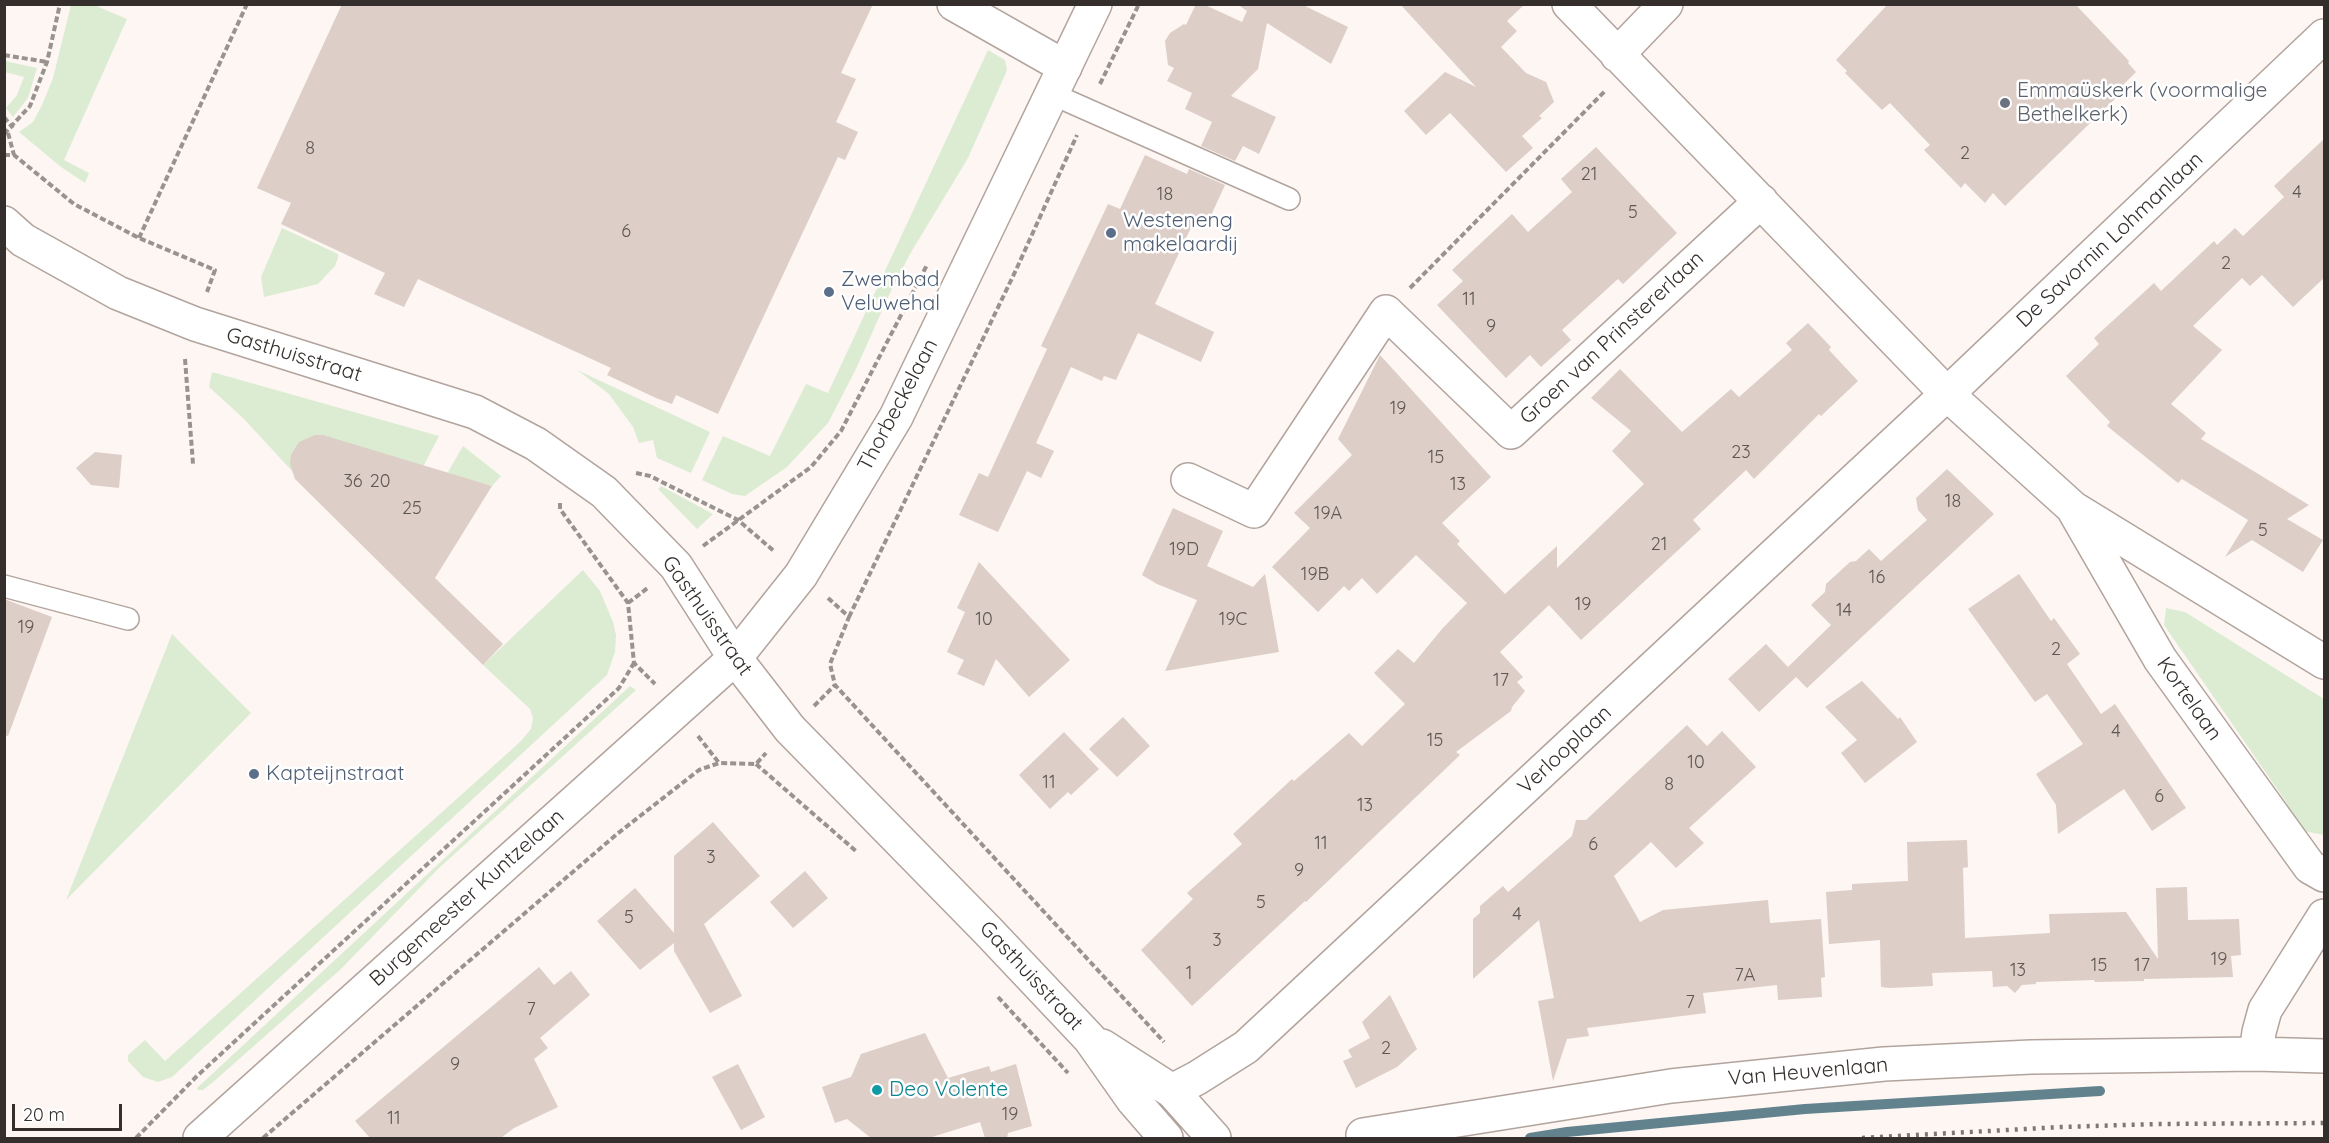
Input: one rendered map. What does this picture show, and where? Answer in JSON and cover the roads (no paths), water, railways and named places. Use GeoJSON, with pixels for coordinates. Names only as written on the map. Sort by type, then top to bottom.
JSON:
{"type":"FeatureCollection","features":[{"type":"Feature","properties":{"kind":"street"},"geometry":{"type":"LineString","coordinates":[[954,4],[1058,80]]}},
{"type":"Feature","properties":{"kind":"street","name":"Thorbeckelaan"},"geometry":{"type":"LineString","coordinates":[[735,658],[801,575],[896,417],[1095,4]]}},
{"type":"Feature","properties":{"kind":"street"},"geometry":{"type":"LineString","coordinates":[[1569,4],[1947,394]]}},
{"type":"Feature","properties":{"kind":"street"},"geometry":{"type":"LineString","coordinates":[[1623,61],[1666,4]]}},
{"type":"Feature","properties":{"kind":"street","name":"De Savornin Lohmanlaan"},"geometry":{"type":"LineString","coordinates":[[1947,394],[2325,36]]}},
{"type":"Feature","properties":{"kind":"street","name":"Groen van Prinstererlaan"},"geometry":{"type":"LineString","coordinates":[[1188,480],[1254,511],[1386,312],[1510,432],[1761,201]]}},
{"type":"Feature","properties":{"kind":"street","name":"Gasthuisstraat"},"geometry":{"type":"LineString","coordinates":[[4,223],[23,240],[118,293],[195,324],[475,412],[560,460],[604,492],[676,566],[735,658],[790,729],[988,931],[1090,1039],[1132,1100],[1166,1138]]}},
{"type":"Feature","properties":{"kind":"street","name":"Kortelaan"},"geometry":{"type":"LineString","coordinates":[[1947,394],[2073,508],[2325,662]]}},
{"type":"Feature","properties":{"kind":"street","name":"Verlooplaan"},"geometry":{"type":"LineString","coordinates":[[1185,1084],[1246,1047],[1947,394]]}},
{"type":"Feature","properties":{"kind":"street","name":"Kortelaan"},"geometry":{"type":"LineString","coordinates":[[2073,508],[2160,658],[2310,867],[2325,875]]}},
{"type":"Feature","properties":{"kind":"street","name":"Burgemeester Kuntzelaan"},"geometry":{"type":"LineString","coordinates":[[200,1138],[735,658]]}},
{"type":"Feature","properties":{"kind":"street"},"geometry":{"type":"LineString","coordinates":[[2256,1054],[2265,1010],[2325,916]]}},
{"type":"Feature","properties":{"kind":"street","name":"Gasthuisstraat"},"geometry":{"type":"LineString","coordinates":[[1090,1039],[1185,1084],[1214,1138]]}},
{"type":"Feature","properties":{"kind":"street","name":"Van Heuvenlaan"},"geometry":{"type":"LineString","coordinates":[[1363,1135],[1671,1086],[1884,1064],[2031,1057],[2256,1054],[2325,1056]]}},
{"type":"Feature","properties":{"kind":"lane"},"geometry":{"type":"LineString","coordinates":[[1058,80],[1089,110],[1289,199]]}},
{"type":"Feature","properties":{"kind":"lane"},"geometry":{"type":"LineString","coordinates":[[4,585],[128,620]]}},
{"type":"Feature","properties":{"kind":"waterway"},"geometry":{"type":"LineString","coordinates":[[1530,1138],[1567,1132],[1805,1109],[2100,1091]]}},
{"type":"Feature","properties":{"kind":"railway"},"geometry":{"type":"LineString","coordinates":[[1862,1138],[2061,1127],[2324,1123]]}},
{"type":"Feature","properties":{"kind":"place","name":"Emmaüskerk (voormalige Bethelkerk)"},"geometry":{"type":"Point","coordinates":[2005,103]}},
{"type":"Feature","properties":{"kind":"place","name":"Westeneng makelaardij"},"geometry":{"type":"Point","coordinates":[1111,233]}},
{"type":"Feature","properties":{"kind":"place","name":"Zwembad Veluwehal"},"geometry":{"type":"Point","coordinates":[829,292]}},
{"type":"Feature","properties":{"kind":"place","name":"Kapteijnstraat"},"geometry":{"type":"Point","coordinates":[254,774]}},
{"type":"Feature","properties":{"kind":"place","name":"Deo Volente"},"geometry":{"type":"Point","coordinates":[877,1090]}}]}
